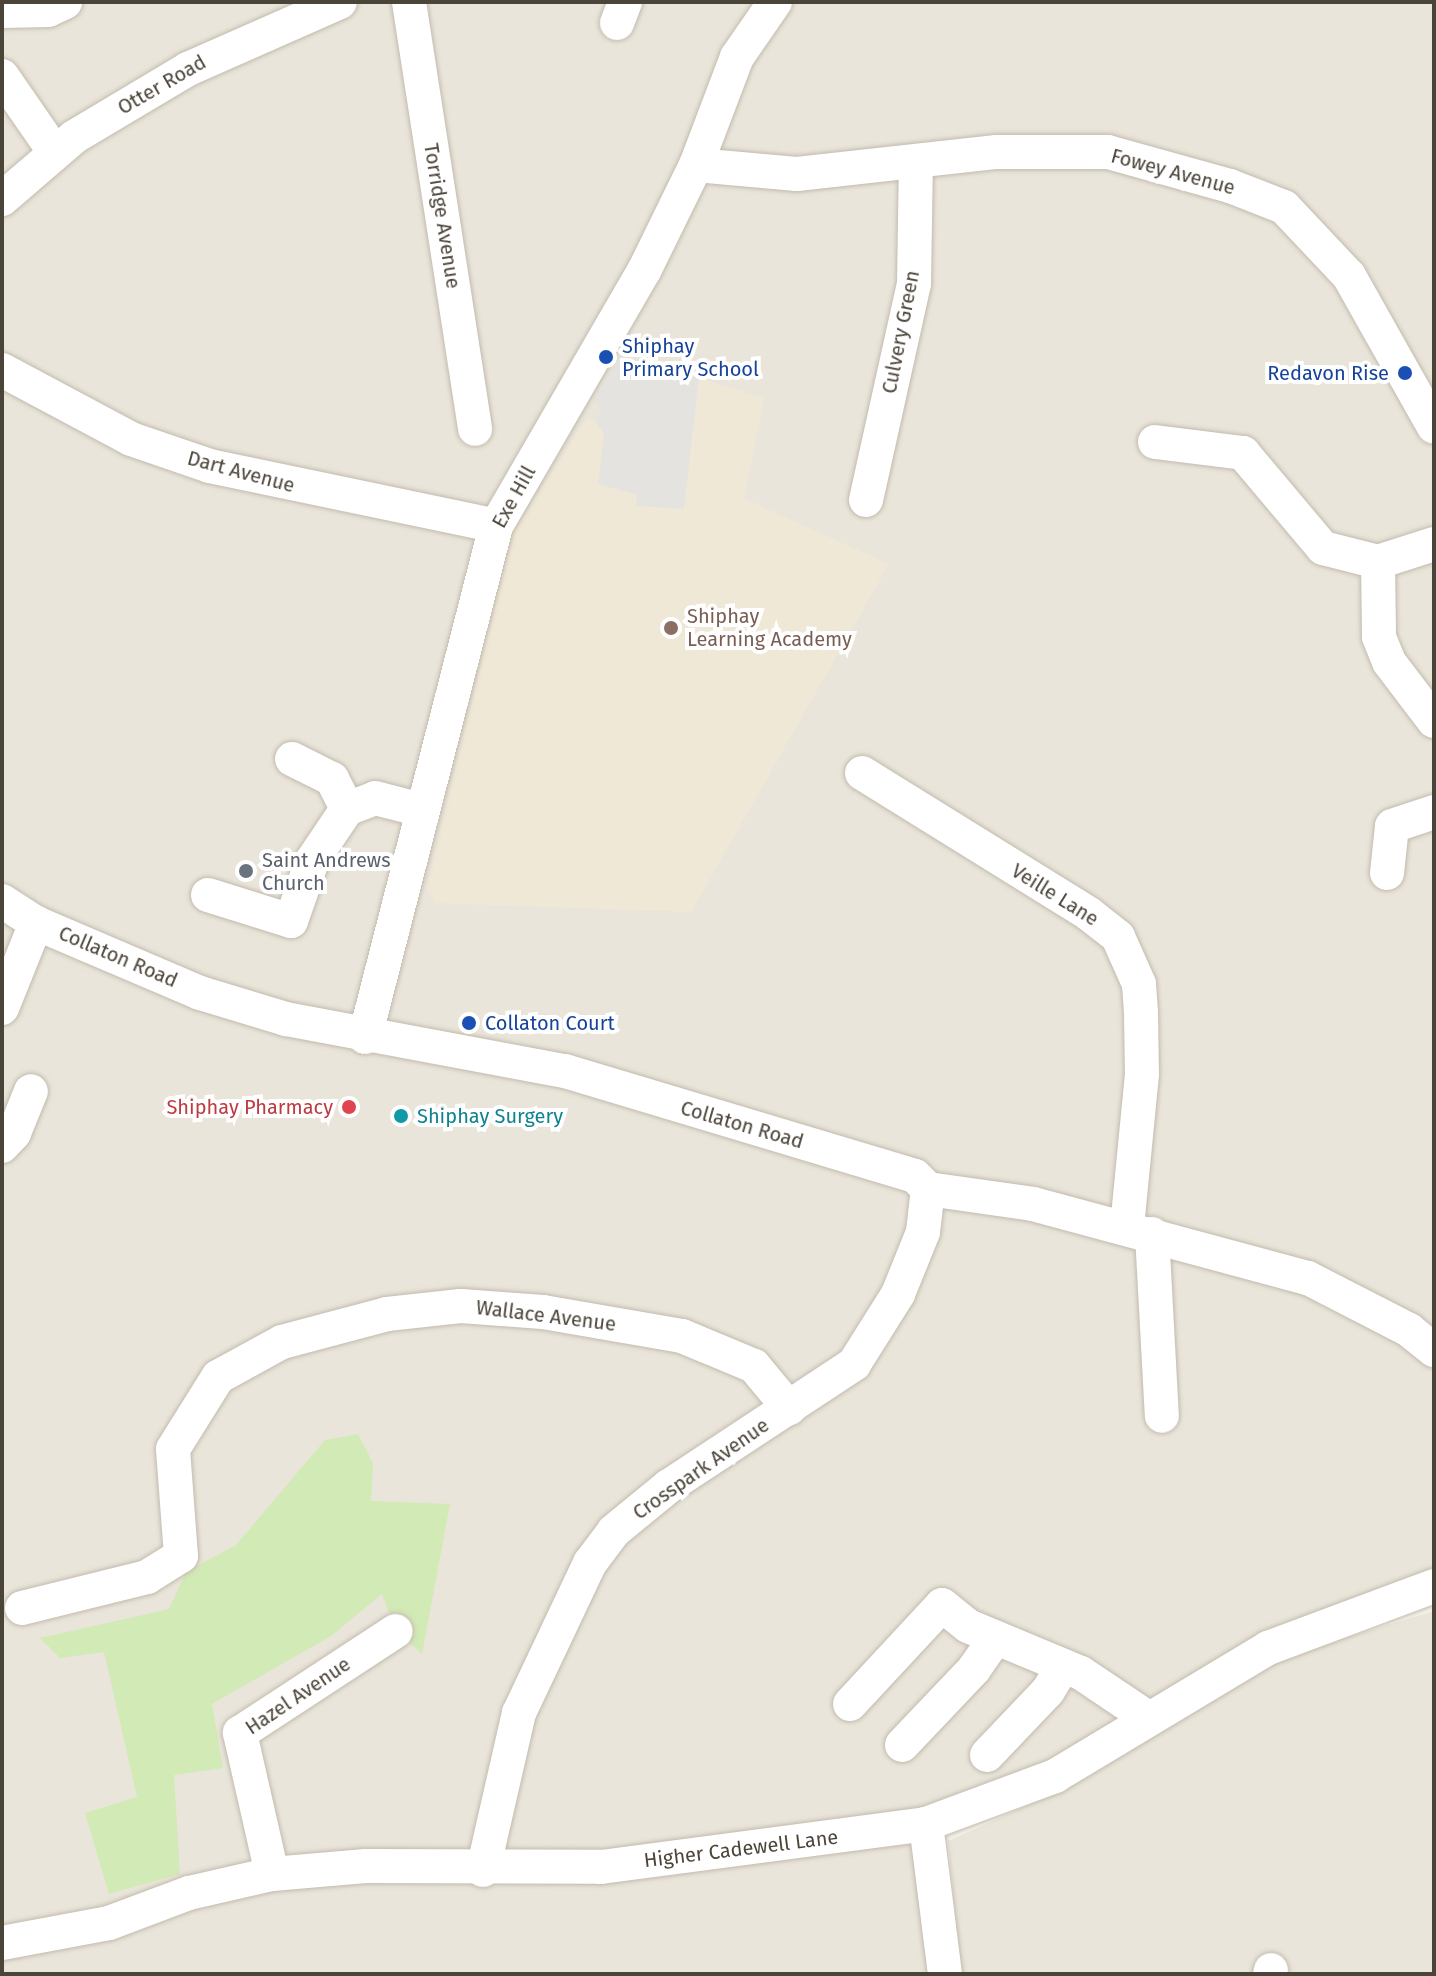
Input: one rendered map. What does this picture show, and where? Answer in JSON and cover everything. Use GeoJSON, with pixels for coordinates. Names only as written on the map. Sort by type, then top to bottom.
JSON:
{"type":"FeatureCollection","features":[{"type":"Feature","properties":{"kind":"street"},"geometry":{"type":"LineString","coordinates":[[2,11],[48,10],[65,2]]}},
{"type":"Feature","properties":{"kind":"street","name":"Otter Road"},"geometry":{"type":"LineString","coordinates":[[2,199],[54,151],[188,69],[340,2]]}},
{"type":"Feature","properties":{"kind":"street","name":"Torridge Avenue"},"geometry":{"type":"LineString","coordinates":[[409,2],[475,429]]}},
{"type":"Feature","properties":{"kind":"street","name":"Exe Hill"},"geometry":{"type":"LineString","coordinates":[[365,1037],[496,526],[644,271],[696,165],[737,57],[775,2]]}},
{"type":"Feature","properties":{"kind":"street"},"geometry":{"type":"LineString","coordinates":[[2,76],[54,151]]}},
{"type":"Feature","properties":{"kind":"street","name":"Fowey Avenue"},"geometry":{"type":"LineString","coordinates":[[696,165],[797,174],[997,152],[1108,152],[1181,170],[1284,207],[1349,276],[1434,427]]}},
{"type":"Feature","properties":{"kind":"street","name":"Culvery Green"},"geometry":{"type":"LineString","coordinates":[[866,500],[914,284],[916,162]]}},
{"type":"Feature","properties":{"kind":"street","name":"Dart Avenue"},"geometry":{"type":"LineString","coordinates":[[2,370],[131,439],[210,466],[496,526]]}},
{"type":"Feature","properties":{"kind":"street"},"geometry":{"type":"LineString","coordinates":[[1155,442],[1243,453],[1323,548],[1378,562],[1434,544]]}},
{"type":"Feature","properties":{"kind":"street"},"geometry":{"type":"LineString","coordinates":[[1378,562],[1379,637],[1389,662],[1434,721]]}},
{"type":"Feature","properties":{"kind":"street"},"geometry":{"type":"LineString","coordinates":[[292,759],[332,779],[347,809]]}},
{"type":"Feature","properties":{"kind":"street","name":"Veille Lane"},"geometry":{"type":"LineString","coordinates":[[862,773],[1089,914],[1118,937],[1139,984],[1142,1074],[1140,1231],[1152,1309],[1162,1416]]}},
{"type":"Feature","properties":{"kind":"street"},"geometry":{"type":"LineString","coordinates":[[208,895],[291,921],[312,861],[347,809],[375,798],[422,810]]}},
{"type":"Feature","properties":{"kind":"street"},"geometry":{"type":"LineString","coordinates":[[1387,873],[1392,826],[1434,812]]}},
{"type":"Feature","properties":{"kind":"street","name":"Collaton Road"},"geometry":{"type":"LineString","coordinates":[[2,901],[36,923],[200,993],[365,1037],[565,1071],[915,1176],[928,1189],[979,1193],[1140,1231],[1308,1278],[1409,1330],[1434,1350]]}},
{"type":"Feature","properties":{"kind":"street"},"geometry":{"type":"LineString","coordinates":[[2,1008],[36,923]]}},
{"type":"Feature","properties":{"kind":"street"},"geometry":{"type":"LineString","coordinates":[[2,1146],[14,1133],[31,1091]]}},
{"type":"Feature","properties":{"kind":"street","name":"Crosspark Avenue"},"geometry":{"type":"LineString","coordinates":[[483,1870],[519,1713],[590,1563],[614,1531],[669,1486],[854,1364],[873,1340],[923,1232],[928,1189]]}},
{"type":"Feature","properties":{"kind":"street","name":"Wallace Avenue"},"geometry":{"type":"LineString","coordinates":[[22,1608],[147,1577],[181,1556],[173,1449],[218,1377],[282,1342],[387,1314],[488,1308],[682,1336],[754,1366],[789,1408]]}},
{"type":"Feature","properties":{"kind":"street","name":"Higher Cadewell Lane"},"geometry":{"type":"LineString","coordinates":[[2,1943],[109,1923],[189,1893],[272,1874],[366,1866],[483,1870],[601,1867],[926,1824],[1055,1776],[1268,1648],[1434,1587]]}},
{"type":"Feature","properties":{"kind":"street"},"geometry":{"type":"LineString","coordinates":[[850,1704],[942,1605],[968,1626],[1063,1666],[1148,1718]]}},
{"type":"Feature","properties":{"kind":"street","name":"Hazel Avenue"},"geometry":{"type":"LineString","coordinates":[[272,1874],[240,1733],[396,1631]]}},
{"type":"Feature","properties":{"kind":"street"},"geometry":{"type":"LineString","coordinates":[[902,1745],[974,1669],[996,1638]]}},
{"type":"Feature","properties":{"kind":"street"},"geometry":{"type":"LineString","coordinates":[[987,1755],[1048,1691],[1063,1666]]}},
{"type":"Feature","properties":{"kind":"street"},"geometry":{"type":"LineString","coordinates":[[926,1824],[945,1974]]}},
{"type":"Feature","properties":{"kind":"shaded area"},"geometry":{"type":"Polygon","coordinates":[[[2,2],[1434,2],[1434,1586],[926,1824],[945,1974],[2,1974],[2,2]]]}},
{"type":"Feature","properties":{"kind":"shaded area","name":"Shiphay Learning Academy"},"geometry":{"type":"Polygon","coordinates":[[[620,354],[764,398],[744,499],[889,564],[691,912],[436,903],[427,888],[513,533],[586,419],[595,420],[602,408],[594,401],[620,354]]]}},
{"type":"Feature","properties":{"kind":"shaded area"},"geometry":{"type":"Polygon","coordinates":[[[620,354],[699,378],[684,509],[636,506],[637,495],[598,484],[604,433],[595,420],[602,408],[594,401],[620,354]]]}},
{"type":"Feature","properties":{"kind":"shaded area"},"geometry":{"type":"Polygon","coordinates":[[[1434,1611],[1434,1974],[961,1974],[948,1841],[1053,1794],[1259,1664],[1434,1611]]]}},
{"type":"Feature","properties":{"kind":"green space"},"geometry":{"type":"Polygon","coordinates":[[[358,1434],[373,1463],[371,1501],[450,1504],[422,1654],[396,1631],[382,1594],[331,1636],[212,1704],[223,1768],[174,1775],[180,1874],[109,1894],[85,1813],[137,1797],[104,1652],[60,1658],[40,1638],[169,1609],[186,1572],[236,1545],[325,1440],[358,1434]]]}},
{"type":"Feature","properties":{"kind":"place","name":"Shiphay Primary School"},"geometry":{"type":"Point","coordinates":[606,357]}},
{"type":"Feature","properties":{"kind":"place","name":"Redavon Rise"},"geometry":{"type":"Point","coordinates":[1405,373]}},
{"type":"Feature","properties":{"kind":"place","name":"Shiphay Learning Academy"},"geometry":{"type":"Point","coordinates":[671,628]}},
{"type":"Feature","properties":{"kind":"place","name":"Saint Andrews Church"},"geometry":{"type":"Point","coordinates":[246,871]}},
{"type":"Feature","properties":{"kind":"place","name":"Collaton Court"},"geometry":{"type":"Point","coordinates":[469,1023]}},
{"type":"Feature","properties":{"kind":"place","name":"Shiphay Pharmacy"},"geometry":{"type":"Point","coordinates":[349,1107]}},
{"type":"Feature","properties":{"kind":"place","name":"Shiphay Surgery"},"geometry":{"type":"Point","coordinates":[401,1116]}}]}
